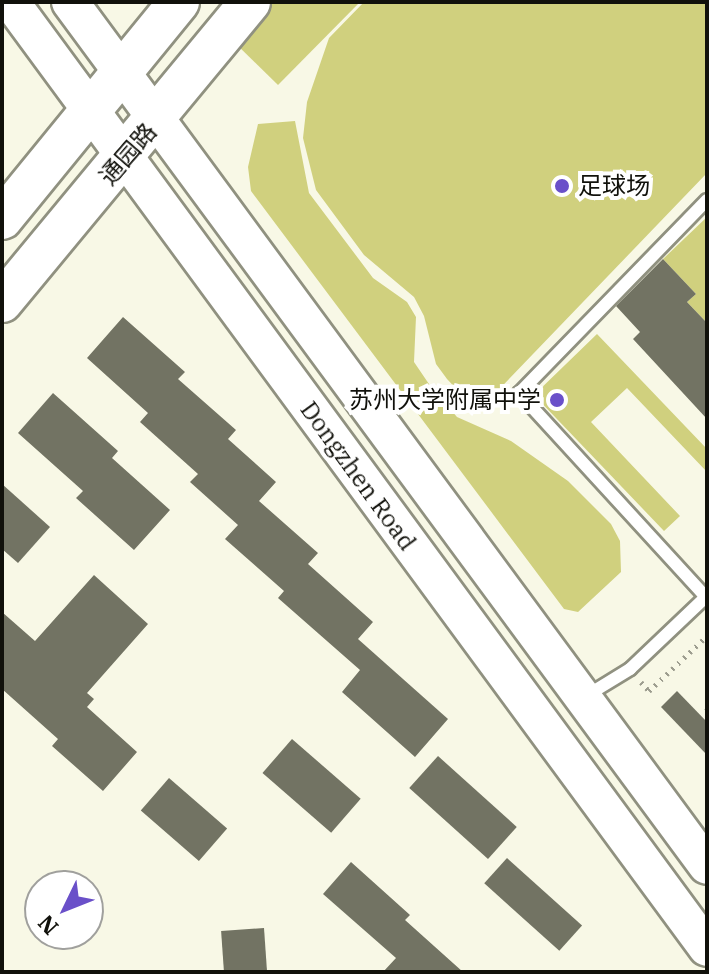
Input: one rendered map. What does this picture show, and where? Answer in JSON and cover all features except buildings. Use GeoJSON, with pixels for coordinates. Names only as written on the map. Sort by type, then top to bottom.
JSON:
{"type":"FeatureCollection","features":[{"type":"Feature","properties":{"kind":"main road","name":"Dongzhen Road"},"geometry":{"type":"LineString","coordinates":[[11,2],[707,948]]}},
{"type":"Feature","properties":{"kind":"main road","name":"Dongzhen Road"},"geometry":{"type":"LineString","coordinates":[[70,2],[707,866]]}},
{"type":"Feature","properties":{"kind":"main road"},"geometry":{"type":"LineString","coordinates":[[2,219],[179,2]]}},
{"type":"Feature","properties":{"kind":"main road","name":"通园路"},"geometry":{"type":"LineString","coordinates":[[2,302],[156,121],[250,2]]}},
{"type":"Feature","properties":{"kind":"lane"},"geometry":{"type":"LineString","coordinates":[[582,699],[630,669],[706,597],[519,393],[707,200]]}},
{"type":"Feature","properties":{"kind":"path"},"geometry":{"type":"LineString","coordinates":[[630,669],[649,691],[707,636]]}},
{"type":"Feature","properties":{"kind":"shaded area"},"geometry":{"type":"Polygon","coordinates":[[[263,2],[360,2],[278,85],[233,41],[263,2]]]}},
{"type":"Feature","properties":{"kind":"shaded area"},"geometry":{"type":"Polygon","coordinates":[[[364,2],[707,2],[707,173],[485,404],[462,395],[447,379],[436,364],[424,316],[414,297],[364,255],[316,190],[303,138],[307,102],[329,38],[364,2]]]}},
{"type":"Feature","properties":{"kind":"shaded area"},"geometry":{"type":"Polygon","coordinates":[[[295,121],[309,193],[373,278],[407,302],[416,317],[414,362],[431,387],[457,417],[511,441],[568,481],[611,524],[620,541],[621,572],[578,612],[564,609],[251,191],[248,167],[258,124],[295,121]]]}},
{"type":"Feature","properties":{"kind":"shaded area"},"geometry":{"type":"Polygon","coordinates":[[[707,217],[707,323],[687,302],[696,294],[663,259],[707,217]]]}},
{"type":"Feature","properties":{"kind":"shaded area"},"geometry":{"type":"Polygon","coordinates":[[[597,334],[707,449],[707,472],[627,388],[591,422],[680,516],[664,531],[534,395],[597,334]]]}},
{"type":"Feature","properties":{"kind":"place","name":"足球场"},"geometry":{"type":"Point","coordinates":[562,186]}},
{"type":"Feature","properties":{"kind":"place","name":"苏州大学附属中学"},"geometry":{"type":"Point","coordinates":[557,400]}}]}
